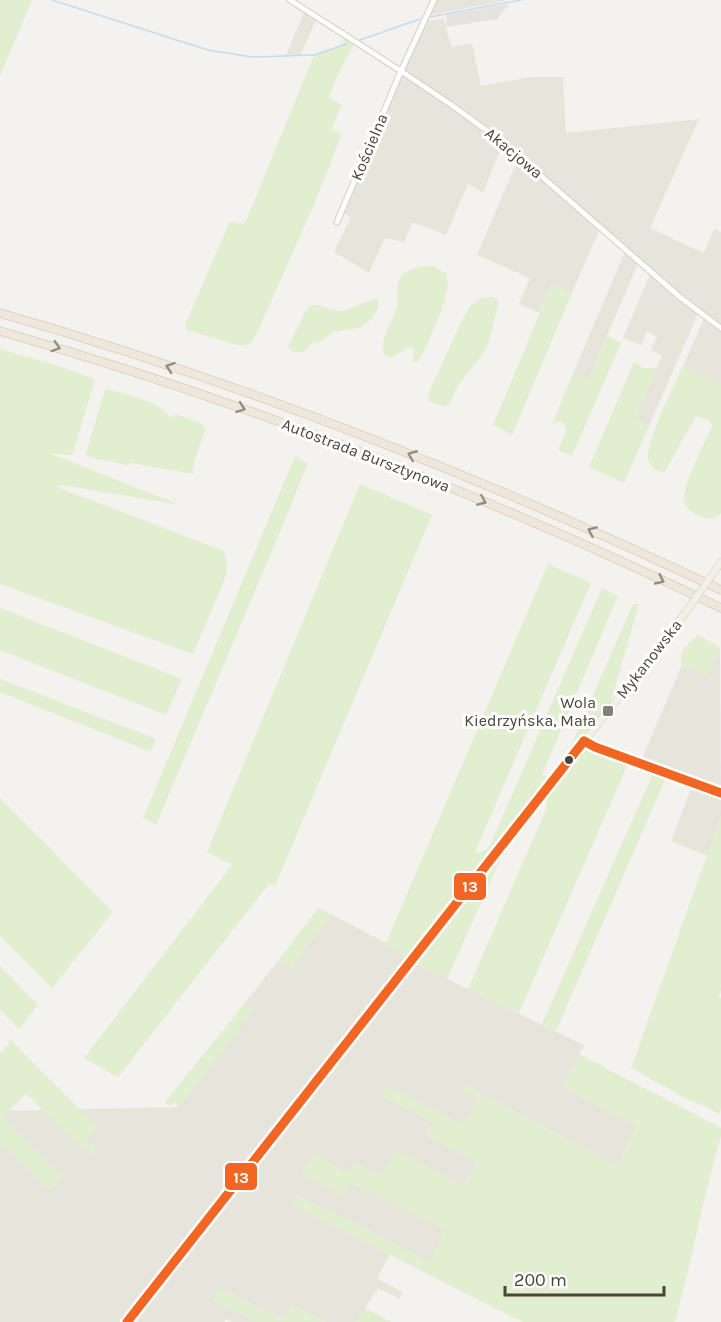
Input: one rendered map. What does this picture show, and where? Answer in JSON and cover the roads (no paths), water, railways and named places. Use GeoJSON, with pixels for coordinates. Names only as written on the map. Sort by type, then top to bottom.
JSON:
{"type":"FeatureCollection","features":[{"type":"Feature","properties":{"kind":"highway","name":"Autostrada Bursztynowa"},"geometry":{"type":"LineString","coordinates":[[0,314],[123,351],[383,444],[568,520],[721,591]]}},
{"type":"Feature","properties":{"kind":"highway","name":"Autostrada Bursztynowa"},"geometry":{"type":"LineString","coordinates":[[0,330],[161,381],[360,452],[550,530],[721,608]]}},
{"type":"Feature","properties":{"kind":"main road","name":"Mykanowska"},"geometry":{"type":"LineString","coordinates":[[127,1322],[651,659],[721,562]]}},
{"type":"Feature","properties":{"kind":"street","name":"Akacjowa"},"geometry":{"type":"LineString","coordinates":[[290,0],[401,71],[500,140],[681,298],[721,328]]}},
{"type":"Feature","properties":{"kind":"street","name":"Kościelna"},"geometry":{"type":"LineString","coordinates":[[337,222],[401,71],[434,0]]}},
{"type":"Feature","properties":{"kind":"street"},"geometry":{"type":"LineString","coordinates":[[584,741],[721,793]]}},
{"type":"Feature","properties":{"kind":"waterway"},"geometry":{"type":"LineString","coordinates":[[52,0],[208,50],[252,57],[314,55],[346,44]]}},
{"type":"Feature","properties":{"kind":"waterway"},"geometry":{"type":"LineString","coordinates":[[430,17],[521,0]]}},
{"type":"Feature","properties":{"kind":"waterway"},"geometry":{"type":"LineString","coordinates":[[360,40],[420,19]]}},
{"type":"Feature","properties":{"kind":"place","name":"Wola Kiedrzyńska, Mała"},"geometry":{"type":"Point","coordinates":[608,711]}}]}
